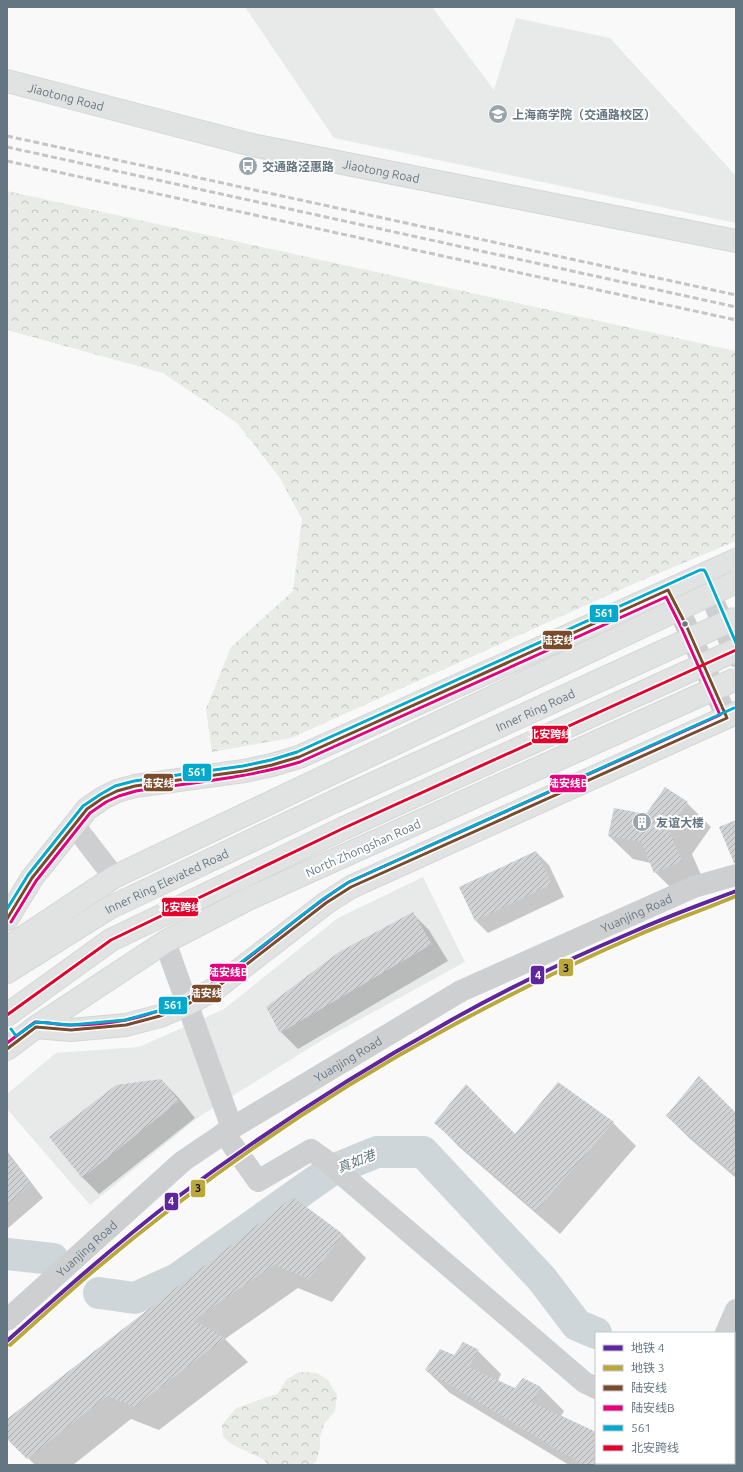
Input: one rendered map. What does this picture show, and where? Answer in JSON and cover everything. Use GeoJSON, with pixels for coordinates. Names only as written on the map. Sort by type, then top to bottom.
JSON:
{"type":"FeatureCollection","features":[{"type":"Feature","properties":{"kind":"main road","name":"Jiaotong Road"},"geometry":{"type":"LineString","coordinates":[[7,81],[252,144],[736,241]]}},
{"type":"Feature","properties":{"kind":"main road"},"geometry":{"type":"LineString","coordinates":[[7,919],[32,878],[87,809],[102,798],[117,791],[134,786],[244,771],[299,757],[702,575],[734,572]]}},
{"type":"Feature","properties":{"kind":"main road"},"geometry":{"type":"LineString","coordinates":[[7,948],[114,877],[322,778],[734,572]]}},
{"type":"Feature","properties":{"kind":"main road","name":"Inner Ring Road"},"geometry":{"type":"LineString","coordinates":[[7,972],[109,908],[341,798],[736,618]]}},
{"type":"Feature","properties":{"kind":"main road"},"geometry":{"type":"LineString","coordinates":[[7,1015],[111,940],[344,828],[736,650]]}},
{"type":"Feature","properties":{"kind":"main road","name":"North Zhongshan Road"},"geometry":{"type":"LineString","coordinates":[[10,1041],[36,1027],[165,942],[248,899],[736,679]]}},
{"type":"Feature","properties":{"kind":"main road"},"geometry":{"type":"LineString","coordinates":[[36,1027],[71,1030],[126,1025],[160,1016],[188,1004],[216,988],[326,903],[351,887],[731,716]]}},
{"type":"Feature","properties":{"kind":"street"},"geometry":{"type":"LineString","coordinates":[[702,575],[736,656]]}},
{"type":"Feature","properties":{"kind":"street"},"geometry":{"type":"LineString","coordinates":[[668,590],[731,716]]}},
{"type":"Feature","properties":{"kind":"street"},"geometry":{"type":"LineString","coordinates":[[74,825],[114,877]]}},
{"type":"Feature","properties":{"kind":"street","name":"Yuanjing Road"},"geometry":{"type":"LineString","coordinates":[[7,1320],[183,1161],[228,1131],[461,991],[694,886],[736,875]]}},
{"type":"Feature","properties":{"kind":"street"},"geometry":{"type":"LineString","coordinates":[[165,942],[188,1004],[228,1131],[258,1181],[311,1150],[325,1160],[584,1382],[595,1388]]}},
{"type":"Feature","properties":{"kind":"street"},"geometry":{"type":"LineString","coordinates":[[726,1332],[735,1311]]}},
{"type":"Feature","properties":{"kind":"shaded area","name":"上海商学院（交通路校区）"},"geometry":{"type":"Polygon","coordinates":[[[245,7],[432,7],[494,90],[516,18],[610,38],[736,176],[736,223],[334,138],[245,7]]]}},
{"type":"Feature","properties":{"kind":"shaded area"},"geometry":{"type":"Polygon","coordinates":[[[423,877],[465,962],[324,1039],[200,1116],[90,1205],[7,1109],[7,1094],[56,1053],[139,1047],[224,1009],[338,918],[423,877]]]}},
{"type":"Feature","properties":{"kind":"green space"},"geometry":{"type":"Polygon","coordinates":[[[7,191],[736,351],[736,541],[633,584],[291,738],[212,752],[206,709],[231,647],[293,591],[302,519],[280,478],[237,423],[163,373],[7,330],[7,191]]]}},
{"type":"Feature","properties":{"kind":"green space"},"geometry":{"type":"Polygon","coordinates":[[[299,1372],[317,1373],[328,1380],[337,1395],[335,1411],[324,1424],[320,1437],[320,1448],[316,1462],[311,1465],[269,1465],[263,1459],[233,1445],[223,1437],[222,1425],[236,1408],[277,1394],[287,1379],[299,1372]]]}},
{"type":"Feature","properties":{"kind":"building","name":"友谊大楼"},"geometry":{"type":"Polygon","coordinates":[[[665,787],[688,802],[669,830],[682,861],[654,873],[641,842],[608,836],[614,808],[646,814],[665,787]]]}},
{"type":"Feature","properties":{"kind":"building"},"geometry":{"type":"Polygon","coordinates":[[[736,820],[736,863],[734,863],[719,827],[736,820]]]}},
{"type":"Feature","properties":{"kind":"building"},"geometry":{"type":"Polygon","coordinates":[[[536,851],[552,884],[475,921],[459,887],[536,851]]]}},
{"type":"Feature","properties":{"kind":"building"},"geometry":{"type":"Polygon","coordinates":[[[413,912],[432,944],[280,1033],[266,1007],[339,952],[413,912]]]}},
{"type":"Feature","properties":{"kind":"building"},"geometry":{"type":"Polygon","coordinates":[[[699,1076],[736,1113],[736,1175],[666,1116],[699,1076]]]}},
{"type":"Feature","properties":{"kind":"building"},"geometry":{"type":"Polygon","coordinates":[[[161,1079],[179,1101],[82,1178],[49,1137],[116,1085],[161,1079]]]}},
{"type":"Feature","properties":{"kind":"building"},"geometry":{"type":"Polygon","coordinates":[[[558,1082],[614,1122],[536,1211],[434,1123],[466,1084],[515,1134],[558,1082]]]}},
{"type":"Feature","properties":{"kind":"building"},"geometry":{"type":"Polygon","coordinates":[[[7,1153],[31,1184],[7,1205],[7,1153]]]}},
{"type":"Feature","properties":{"kind":"building"},"geometry":{"type":"Polygon","coordinates":[[[293,1197],[343,1234],[309,1279],[274,1265],[194,1320],[225,1338],[135,1407],[107,1396],[27,1459],[7,1439],[7,1419],[293,1197]]]}},
{"type":"Feature","properties":{"kind":"building"},"geometry":{"type":"Polygon","coordinates":[[[463,1342],[479,1350],[469,1367],[515,1388],[523,1378],[541,1387],[532,1402],[595,1432],[596,1465],[583,1465],[425,1370],[440,1349],[454,1355],[463,1342]]]}},
{"type":"Feature","properties":{"kind":"waterway","name":"真如港"},"geometry":{"type":"LineString","coordinates":[[99,1293],[135,1298],[177,1279],[330,1171],[377,1152],[423,1152],[542,1279],[577,1325],[595,1333]]}},
{"type":"Feature","properties":{"kind":"waterway","name":"真如港"},"geometry":{"type":"LineString","coordinates":[[7,1254],[53,1259]]}},
{"type":"Feature","properties":{"kind":"railway"},"geometry":{"type":"LineString","coordinates":[[7,136],[736,295]]}},
{"type":"Feature","properties":{"kind":"railway"},"geometry":{"type":"LineString","coordinates":[[7,147],[736,307]]}},
{"type":"Feature","properties":{"kind":"railway"},"geometry":{"type":"LineString","coordinates":[[7,161],[736,320]]}},
{"type":"Feature","properties":{"kind":"metro line","name":"4"},"geometry":{"type":"LineString","coordinates":[[7,1341],[109,1252],[172,1201],[270,1131],[371,1066],[464,1013],[536,976],[647,926],[736,891]]}},
{"type":"Feature","properties":{"kind":"metro line","name":"3"},"geometry":{"type":"LineString","coordinates":[[10,1345],[91,1273],[132,1239],[218,1173],[262,1142],[353,1083],[446,1029],[540,980],[636,936],[736,896]]}},
{"type":"Feature","properties":{"kind":"transit line","name":"561"},"geometry":{"type":"LineString","coordinates":[[7,909],[28,875],[83,806],[115,786],[134,781],[243,766],[271,760],[297,752],[700,570],[704,570],[706,573],[736,643]]}},
{"type":"Feature","properties":{"kind":"transit line","name":"陆安线"},"geometry":{"type":"LineString","coordinates":[[7,919],[32,878],[87,809],[103,798],[117,791],[135,786],[244,771],[299,757],[668,590],[686,625],[727,718],[351,887],[326,903],[216,988],[188,1004],[160,1016],[126,1025],[71,1030],[36,1027],[7,1049]]}},
{"type":"Feature","properties":{"kind":"transit line","name":"陆安线B"},"geometry":{"type":"LineString","coordinates":[[7,1043],[35,1022],[71,1025],[98,1024],[120,1021],[158,1011],[188,998],[243,962],[322,900],[349,882],[720,715],[666,597],[300,762],[280,768],[239,776],[136,791],[106,802],[90,813],[36,881],[11,922]]}},
{"type":"Feature","properties":{"kind":"transit line","name":"北安跨线"},"geometry":{"type":"LineString","coordinates":[[7,1015],[111,940],[344,828],[736,650]]}},
{"type":"Feature","properties":{"kind":"transit line","name":"561"},"geometry":{"type":"LineString","coordinates":[[11,1029],[16,1036],[36,1022],[71,1025],[125,1020],[158,1011],[186,1000],[213,984],[323,899],[349,882],[734,708]]}},
{"type":"Feature","properties":{"kind":"place","name":"上海商学院（交通路校区）"},"geometry":{"type":"Point","coordinates":[498,114]}},
{"type":"Feature","properties":{"kind":"place","name":"交通路泾惠路"},"geometry":{"type":"Point","coordinates":[248,166]}},
{"type":"Feature","properties":{"kind":"place","name":"友谊大楼"},"geometry":{"type":"Point","coordinates":[642,822]}}]}
